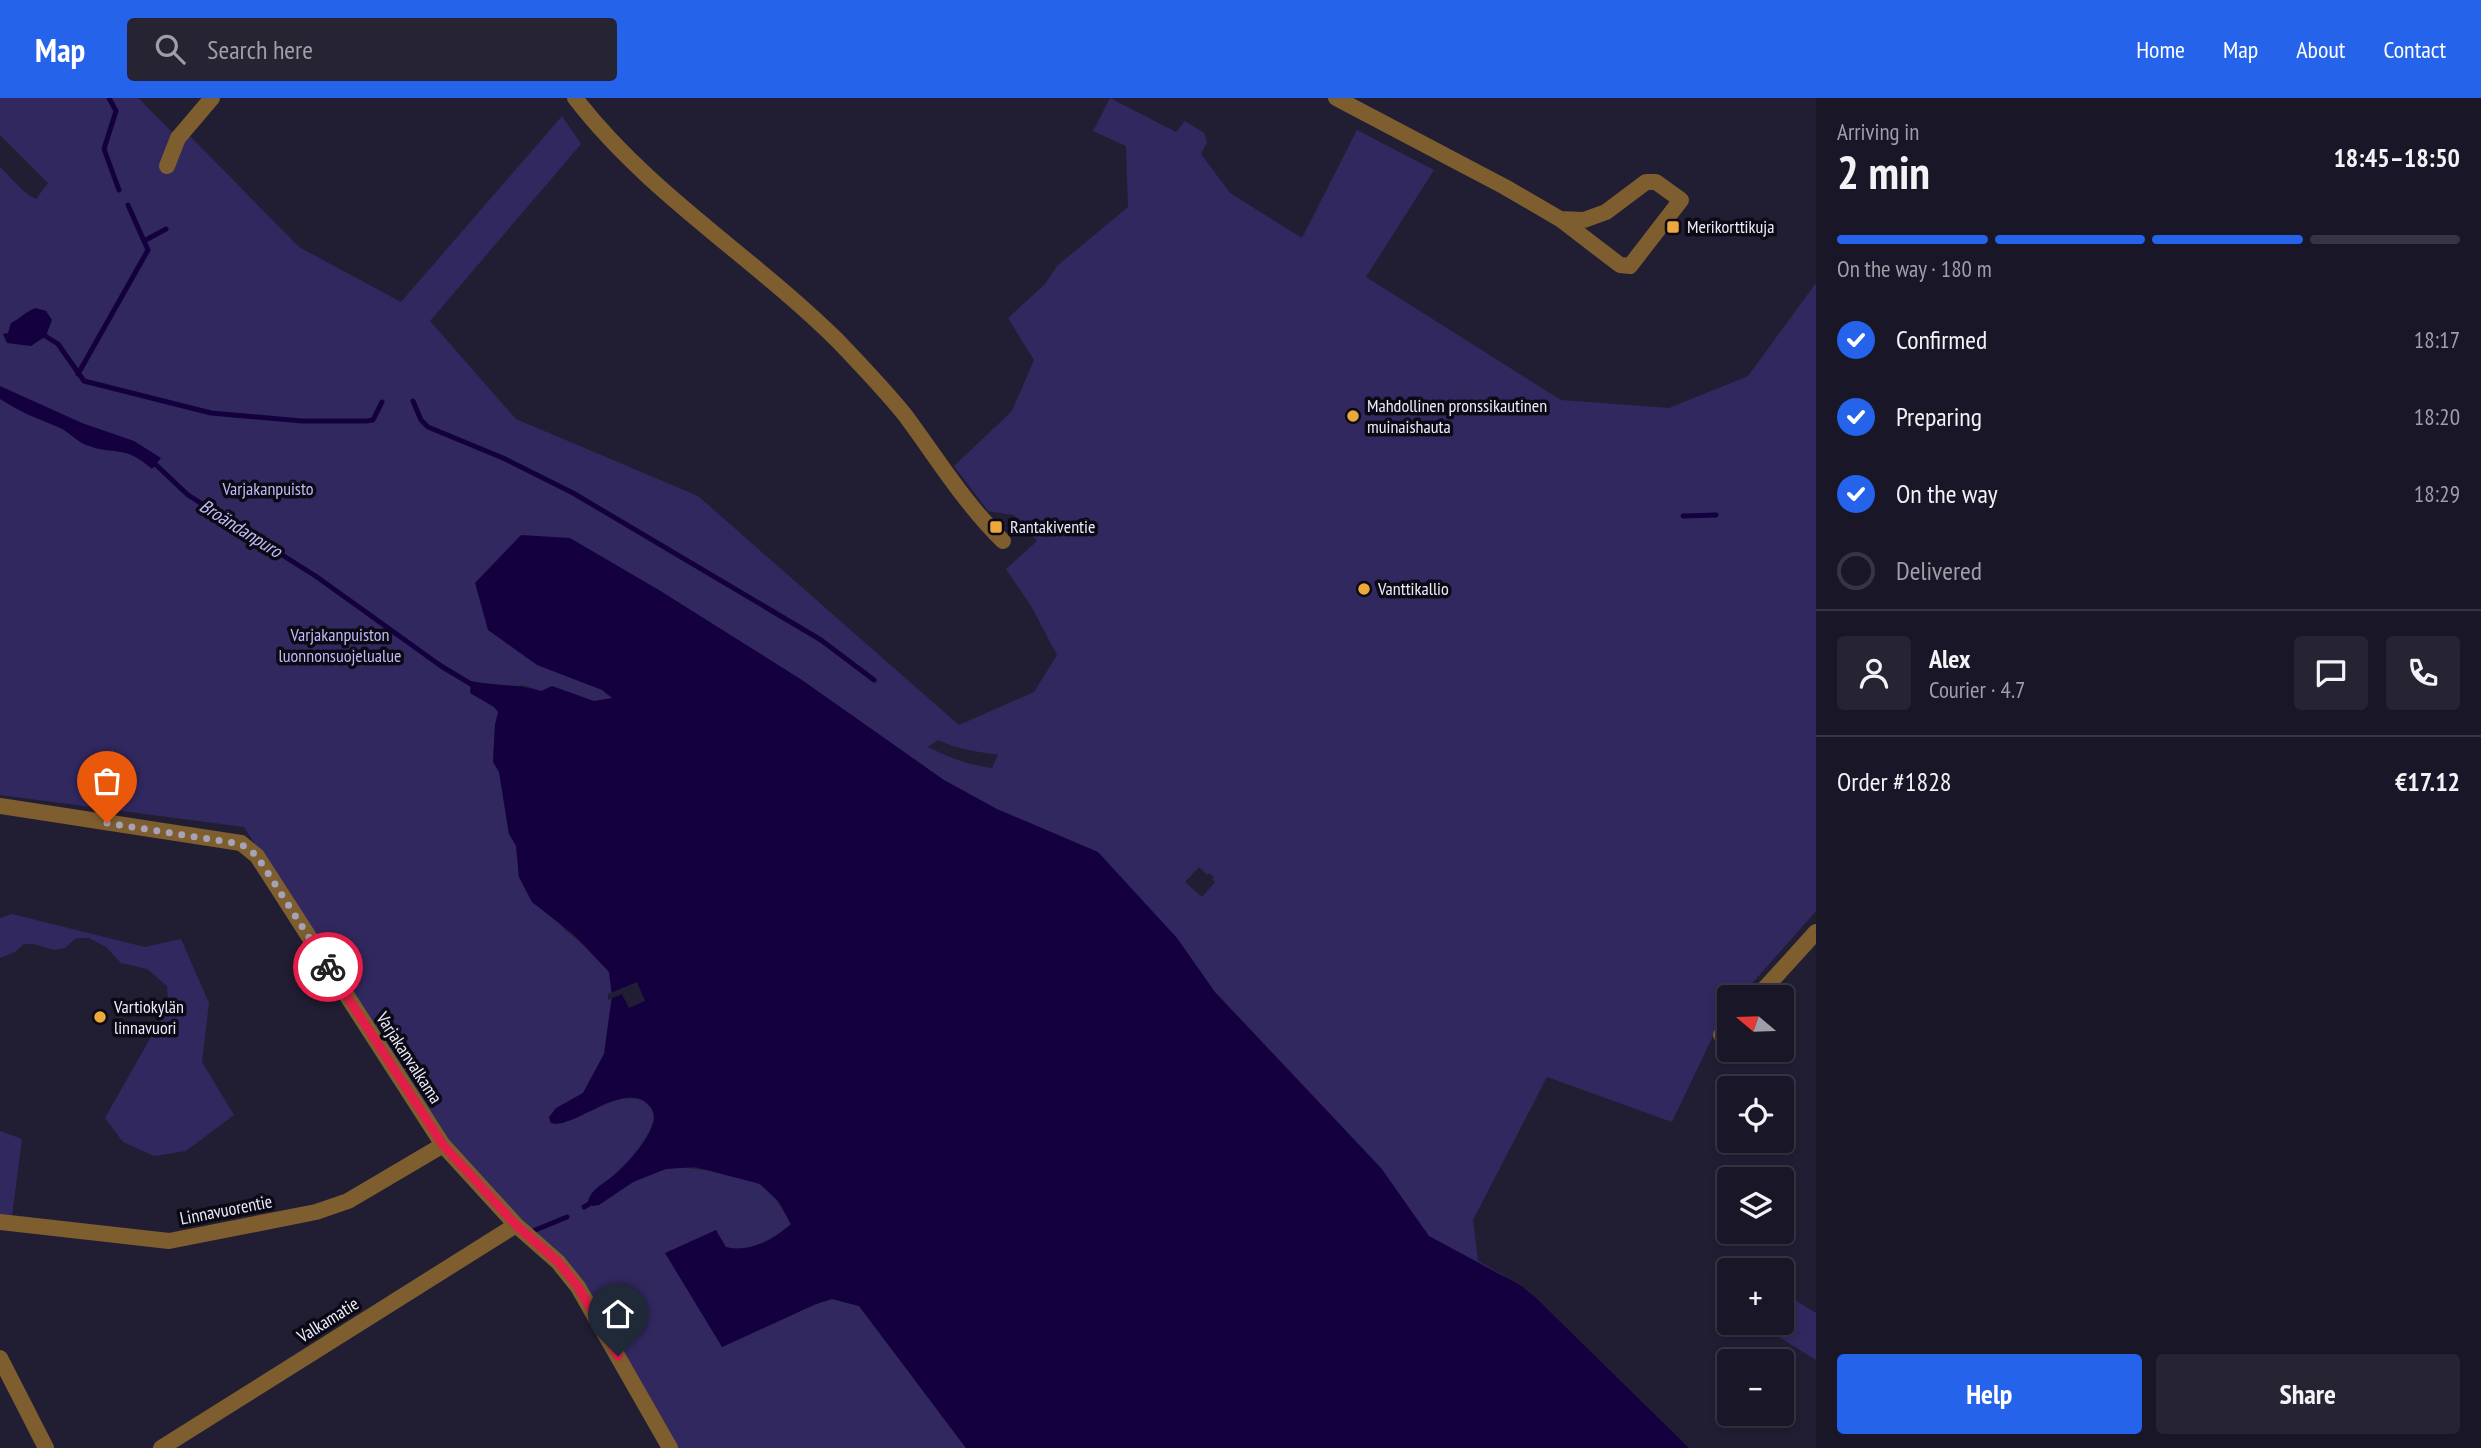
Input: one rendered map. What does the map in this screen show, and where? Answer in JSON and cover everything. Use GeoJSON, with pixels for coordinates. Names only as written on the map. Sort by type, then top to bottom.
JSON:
{"type":"FeatureCollection","features":[{"type":"Feature","properties":{"kind":"street"},"geometry":{"type":"LineString","coordinates":[[167,166],[178,138],[212,98]]}},
{"type":"Feature","properties":{"kind":"street"},"geometry":{"type":"LineString","coordinates":[[575,98],[601,131],[644,174],[840,343],[903,413],[982,520],[1003,541]]}},
{"type":"Feature","properties":{"kind":"street"},"geometry":{"type":"LineString","coordinates":[[1336,98],[1560,219],[1626,267],[1681,200],[1656,182],[1646,182],[1606,212],[1584,220],[1560,219]]}},
{"type":"Feature","properties":{"kind":"street","name":"Varjakanvalkama"},"geometry":{"type":"LineString","coordinates":[[0,806],[241,844],[257,856],[443,1145],[516,1225],[558,1262],[578,1287],[670,1448]]}},
{"type":"Feature","properties":{"kind":"street"},"geometry":{"type":"LineString","coordinates":[[1768,985],[1816,932]]}},
{"type":"Feature","properties":{"kind":"street","name":"Linnavuorentie"},"geometry":{"type":"LineString","coordinates":[[0,1222],[150,1240],[180,1239],[316,1212],[348,1201],[443,1145]]}},
{"type":"Feature","properties":{"kind":"street","name":"Valkamatie"},"geometry":{"type":"LineString","coordinates":[[161,1448],[516,1225]]}},
{"type":"Feature","properties":{"kind":"street"},"geometry":{"type":"LineString","coordinates":[[0,1358],[46,1448]]}},
{"type":"Feature","properties":{"kind":"green space"},"geometry":{"type":"Polygon","coordinates":[[[0,98],[138,98],[174,134],[190,136],[299,247],[401,302],[562,116],[581,144],[430,321],[516,419],[698,496],[959,725],[1034,692],[1057,655],[1031,606],[1006,569],[1037,541],[1014,515],[988,511],[954,466],[1012,411],[1034,360],[1008,318],[1045,284],[1057,266],[1128,207],[1126,146],[1093,131],[1110,98],[1176,132],[1185,121],[1204,133],[1207,142],[1201,154],[1230,193],[1302,238],[1357,130],[1434,170],[1366,277],[1561,400],[1669,408],[1748,376],[1816,283],[1816,911],[1751,985],[1717,985],[1717,1027],[1672,1122],[1547,1077],[1473,1220],[1478,1261],[1505,1276],[1502,1282],[541,691],[522,685],[513,687],[501,701],[495,725],[493,762],[499,771],[509,834],[516,845],[519,877],[532,902],[556,919],[593,953],[609,972],[612,996],[604,1054],[583,1093],[557,1108],[549,1118],[551,1123],[561,1123],[626,1098],[644,1101],[651,1108],[653,1115],[652,1124],[642,1144],[620,1170],[592,1193],[589,1204],[599,1205],[639,1179],[657,1171],[675,1168],[715,1171],[762,1186],[775,1199],[791,1225],[768,1240],[752,1246],[726,1247],[722,1347],[832,1299],[859,1306],[966,1448],[675,1448],[631,1374],[521,1219],[435,1125],[244,827],[0,795],[0,167],[21,189],[36,199],[48,183],[0,135],[0,98]],[[938,740],[928,747],[952,758],[992,768],[998,755],[960,748],[938,740]],[[1199,867],[1185,882],[1202,897],[1215,882],[1212,879],[1214,877],[1209,873],[1207,875],[1199,867]]]}},
{"type":"Feature","properties":{"kind":"green space"},"geometry":{"type":"Polygon","coordinates":[[[12,914],[145,947],[181,939],[209,1003],[202,1062],[234,1115],[186,1151],[154,1156],[123,1142],[105,1118],[168,1007],[167,986],[147,969],[121,963],[106,947],[89,938],[76,938],[65,948],[54,950],[24,944],[15,952],[0,958],[0,918],[12,914]]]}},
{"type":"Feature","properties":{"kind":"green space"},"geometry":{"type":"Polygon","coordinates":[[[0,1131],[22,1139],[12,1216],[0,1214],[0,1131]]]}},
{"type":"Feature","properties":{"kind":"green space"},"geometry":{"type":"Polygon","coordinates":[[[1794,1302],[1816,1313],[1816,1360],[1776,1335],[1794,1335],[1794,1302]]]}},
{"type":"Feature","properties":{"kind":"shaded area"},"geometry":{"type":"Polygon","coordinates":[[[36,308],[46,311],[52,320],[46,336],[31,346],[7,343],[3,334],[8,333],[11,323],[36,308]]]}},
{"type":"Feature","properties":{"kind":"shaded area"},"geometry":{"type":"Polygon","coordinates":[[[0,386],[82,423],[134,441],[161,458],[152,469],[126,453],[86,445],[62,429],[0,399],[0,386]]]}},
{"type":"Feature","properties":{"kind":"shaded area"},"geometry":{"type":"Polygon","coordinates":[[[521,535],[570,538],[659,590],[802,680],[944,780],[997,809],[1098,852],[1177,938],[1215,992],[1381,1168],[1429,1236],[1520,1285],[1535,1297],[1689,1448],[966,1448],[859,1306],[832,1299],[722,1347],[665,1253],[716,1230],[726,1247],[744,1248],[761,1244],[791,1224],[779,1202],[760,1184],[695,1167],[666,1169],[633,1182],[599,1205],[592,1206],[588,1201],[592,1193],[624,1166],[646,1138],[654,1121],[653,1111],[641,1099],[629,1098],[615,1100],[561,1123],[551,1123],[549,1117],[556,1108],[583,1093],[604,1054],[612,996],[609,972],[574,935],[532,902],[519,877],[516,846],[509,834],[499,772],[493,762],[498,712],[470,693],[471,681],[541,691],[552,686],[594,701],[612,698],[602,690],[537,665],[488,630],[475,583],[521,535]]]}},
{"type":"Feature","properties":{"kind":"pier"},"geometry":{"type":"Polygon","coordinates":[[[637,982],[645,1001],[629,1008],[622,994],[608,1000],[608,994],[637,982]]]}},
{"type":"Feature","properties":{"kind":"waterway"},"geometry":{"type":"LineString","coordinates":[[109,98],[116,111],[104,149],[119,190]]}},
{"type":"Feature","properties":{"kind":"waterway"},"geometry":{"type":"LineString","coordinates":[[78,374],[148,250],[128,205]]}},
{"type":"Feature","properties":{"kind":"waterway"},"geometry":{"type":"LineString","coordinates":[[144,241],[166,229]]}},
{"type":"Feature","properties":{"kind":"waterway"},"geometry":{"type":"LineString","coordinates":[[42,334],[58,344],[84,381],[211,413],[302,421],[366,421],[373,420],[382,402]]}},
{"type":"Feature","properties":{"kind":"waterway"},"geometry":{"type":"LineString","coordinates":[[413,401],[421,420],[428,427],[503,458],[573,493],[821,640],[874,680]]}},
{"type":"Feature","properties":{"kind":"waterway","name":"Broändanpuro"},"geometry":{"type":"LineString","coordinates":[[153,462],[188,495],[317,577],[441,666],[471,684]]}},
{"type":"Feature","properties":{"kind":"waterway"},"geometry":{"type":"LineString","coordinates":[[1683,516],[1716,515]]}},
{"type":"Feature","properties":{"kind":"waterway"},"geometry":{"type":"LineString","coordinates":[[584,1207],[589,1204]]}},
{"type":"Feature","properties":{"kind":"waterway"},"geometry":{"type":"LineString","coordinates":[[533,1231],[567,1217]]}},
{"type":"Feature","properties":{"kind":"way so far"},"geometry":{"type":"LineString","coordinates":[[107,823],[241,844],[257,856],[328,967]]}},
{"type":"Feature","properties":{"kind":"place","name":"Merikorttikuja"},"geometry":{"type":"Point","coordinates":[1673,227]}},
{"type":"Feature","properties":{"kind":"place","name":"Mahdollinen pronssikautinen muinaishauta"},"geometry":{"type":"Point","coordinates":[1353,416]}},
{"type":"Feature","properties":{"kind":"place","name":"Rantakiventie"},"geometry":{"type":"Point","coordinates":[996,527]}},
{"type":"Feature","properties":{"kind":"place","name":"Vanttikallio"},"geometry":{"type":"Point","coordinates":[1364,589]}},
{"type":"Feature","properties":{"kind":"place","name":"Vartiokylän linnavuori"},"geometry":{"type":"Point","coordinates":[100,1017]}},
{"type":"Feature","properties":{"kind":"route"},"geometry":{"type":"LineString","coordinates":[[328,967],[443,1145],[516,1225],[568,1274],[618,1356]]}},
{"type":"Feature","properties":{"kind":"park label","name":"Varjakanpuisto"},"geometry":{"type":"Point","coordinates":[268,489]}},
{"type":"Feature","properties":{"kind":"park label","name":"Varjakanpuiston luonnonsuojelualue"},"geometry":{"type":"Point","coordinates":[340,645]}}]}
